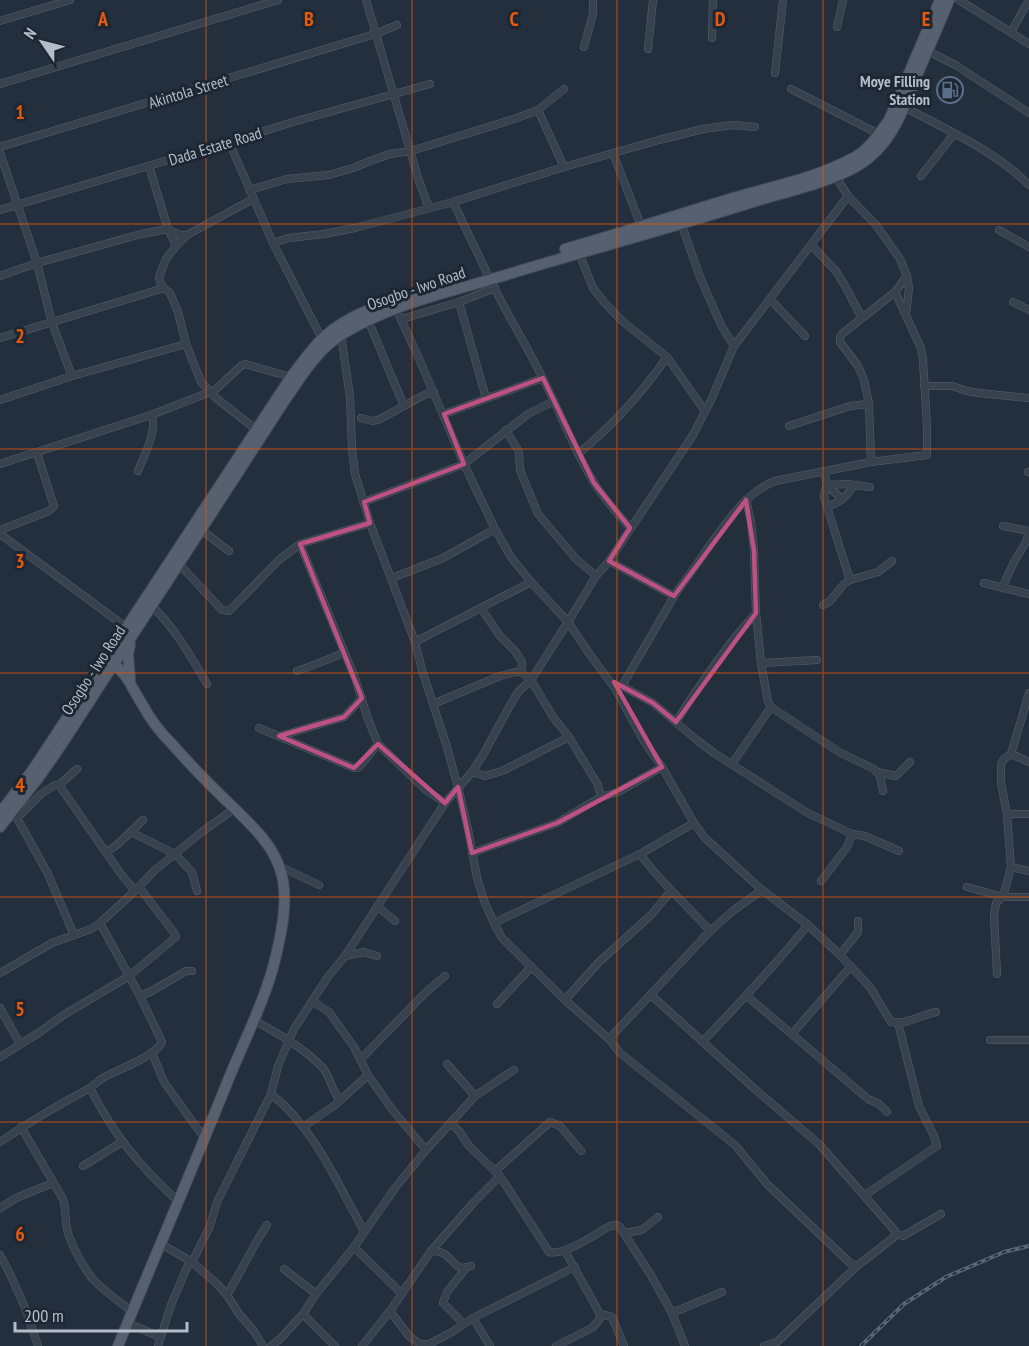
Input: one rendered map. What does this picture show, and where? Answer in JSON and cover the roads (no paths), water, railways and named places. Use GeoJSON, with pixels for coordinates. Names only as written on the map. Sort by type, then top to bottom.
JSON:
{"type":"FeatureCollection","features":[{"type":"Feature","properties":{"kind":"main road","name":"Osogbo - Iwo Road"},"geometry":{"type":"LineString","coordinates":[[0,826],[60,747],[111,661],[291,377],[322,339],[350,319],[398,299],[490,280],[641,226],[815,175],[857,156],[866,149],[889,120],[940,0]]}},
{"type":"Feature","properties":{"kind":"main road","name":"Osogbo - Iwo Road"},"geometry":{"type":"LineString","coordinates":[[130,632],[152,606],[301,377],[319,354],[341,335],[368,320],[396,309],[836,177],[859,166],[889,136],[897,123],[949,0]]}},
{"type":"Feature","properties":{"kind":"main road"},"geometry":{"type":"LineString","coordinates":[[118,1346],[253,1020],[273,967],[284,909],[283,883],[279,866],[258,831],[172,745],[141,704],[128,671],[130,632]]}},
{"type":"Feature","properties":{"kind":"main road"},"geometry":{"type":"LineString","coordinates":[[111,661],[131,682]]}},
{"type":"Feature","properties":{"kind":"street"},"geometry":{"type":"LineString","coordinates":[[0,21],[70,0]]}},
{"type":"Feature","properties":{"kind":"street"},"geometry":{"type":"LineString","coordinates":[[0,84],[278,0]]}},
{"type":"Feature","properties":{"kind":"street"},"geometry":{"type":"LineString","coordinates":[[366,0],[429,208]]}},
{"type":"Feature","properties":{"kind":"street"},"geometry":{"type":"LineString","coordinates":[[584,46],[593,0]]}},
{"type":"Feature","properties":{"kind":"street"},"geometry":{"type":"LineString","coordinates":[[648,49],[653,0]]}},
{"type":"Feature","properties":{"kind":"street"},"geometry":{"type":"LineString","coordinates":[[712,38],[713,0]]}},
{"type":"Feature","properties":{"kind":"street"},"geometry":{"type":"LineString","coordinates":[[775,73],[783,0]]}},
{"type":"Feature","properties":{"kind":"street"},"geometry":{"type":"LineString","coordinates":[[837,27],[843,0]]}},
{"type":"Feature","properties":{"kind":"street"},"geometry":{"type":"LineString","coordinates":[[959,0],[1029,44]]}},
{"type":"Feature","properties":{"kind":"street"},"geometry":{"type":"LineString","coordinates":[[1011,32],[1029,0]]}},
{"type":"Feature","properties":{"kind":"street","name":"Akintola Street"},"geometry":{"type":"LineString","coordinates":[[0,147],[375,34],[397,25]]}},
{"type":"Feature","properties":{"kind":"street"},"geometry":{"type":"LineString","coordinates":[[928,51],[957,66],[1029,113]]}},
{"type":"Feature","properties":{"kind":"street","name":"Dada Estate Road"},"geometry":{"type":"LineString","coordinates":[[0,210],[293,122],[430,84]]}},
{"type":"Feature","properties":{"kind":"street"},"geometry":{"type":"LineString","coordinates":[[249,190],[287,179],[329,175],[390,154],[411,151],[514,119],[538,110],[564,89]]}},
{"type":"Feature","properties":{"kind":"street"},"geometry":{"type":"LineString","coordinates":[[791,89],[879,134]]}},
{"type":"Feature","properties":{"kind":"street"},"geometry":{"type":"LineString","coordinates":[[904,107],[987,151],[1010,167],[1029,185]]}},
{"type":"Feature","properties":{"kind":"street"},"geometry":{"type":"LineString","coordinates":[[538,110],[564,167]]}},
{"type":"Feature","properties":{"kind":"street"},"geometry":{"type":"LineString","coordinates":[[273,243],[289,238],[355,228],[453,202],[564,167],[703,129],[733,125],[755,127]]}},
{"type":"Feature","properties":{"kind":"street"},"geometry":{"type":"LineString","coordinates":[[921,176],[954,134]]}},
{"type":"Feature","properties":{"kind":"street"},"geometry":{"type":"LineString","coordinates":[[229,142],[273,243],[322,339]]}},
{"type":"Feature","properties":{"kind":"street"},"geometry":{"type":"LineString","coordinates":[[0,153],[37,263],[52,323],[72,376]]}},
{"type":"Feature","properties":{"kind":"street"},"geometry":{"type":"LineString","coordinates":[[613,153],[641,226]]}},
{"type":"Feature","properties":{"kind":"street"},"geometry":{"type":"LineString","coordinates":[[149,166],[168,229],[176,246]]}},
{"type":"Feature","properties":{"kind":"street"},"geometry":{"type":"LineString","coordinates":[[836,177],[848,196],[876,225],[900,258],[909,288],[906,315]]}},
{"type":"Feature","properties":{"kind":"street"},"geometry":{"type":"LineString","coordinates":[[128,1323],[159,1343],[171,1305],[188,1265],[192,1262],[210,1226],[217,1202],[271,1094],[278,1066],[294,1029],[345,956],[444,803],[472,772],[518,692],[531,680],[596,576],[609,561],[693,435],[734,346],[848,196]]}},
{"type":"Feature","properties":{"kind":"street"},"geometry":{"type":"LineString","coordinates":[[253,199],[188,235],[166,259],[159,277],[164,288],[170,293],[178,312],[186,344],[201,382],[257,430]]}},
{"type":"Feature","properties":{"kind":"street"},"geometry":{"type":"LineString","coordinates":[[453,202],[490,280],[543,378],[578,454],[594,483],[630,528]]}},
{"type":"Feature","properties":{"kind":"street"},"geometry":{"type":"LineString","coordinates":[[681,223],[700,277],[734,346]]}},
{"type":"Feature","properties":{"kind":"street"},"geometry":{"type":"LineString","coordinates":[[0,276],[37,263],[141,234],[168,229],[180,235],[188,235]]}},
{"type":"Feature","properties":{"kind":"street"},"geometry":{"type":"LineString","coordinates":[[999,230],[1029,247]]}},
{"type":"Feature","properties":{"kind":"street"},"geometry":{"type":"LineString","coordinates":[[811,245],[836,271],[862,318]]}},
{"type":"Feature","properties":{"kind":"street"},"geometry":{"type":"LineString","coordinates":[[579,253],[593,288],[604,302],[622,321],[667,357],[705,411]]}},
{"type":"Feature","properties":{"kind":"street"},"geometry":{"type":"LineString","coordinates":[[871,462],[869,404],[864,381],[858,366],[840,342],[840,338],[895,292],[907,276]]}},
{"type":"Feature","properties":{"kind":"street"},"geometry":{"type":"LineString","coordinates":[[402,319],[459,302],[490,280]]}},
{"type":"Feature","properties":{"kind":"street"},"geometry":{"type":"LineString","coordinates":[[0,338],[164,288]]}},
{"type":"Feature","properties":{"kind":"street"},"geometry":{"type":"LineString","coordinates":[[619,688],[674,596],[746,500],[765,485],[871,462],[927,455],[921,348],[895,292]]}},
{"type":"Feature","properties":{"kind":"street"},"geometry":{"type":"LineString","coordinates":[[770,299],[805,336]]}},
{"type":"Feature","properties":{"kind":"street"},"geometry":{"type":"LineString","coordinates":[[459,302],[486,398]]}},
{"type":"Feature","properties":{"kind":"street"},"geometry":{"type":"LineString","coordinates":[[1013,302],[1029,310]]}},
{"type":"Feature","properties":{"kind":"street"},"geometry":{"type":"LineString","coordinates":[[396,309],[495,529],[511,556],[531,582],[568,622],[591,656],[619,688],[645,743],[705,838],[762,890],[808,925],[840,955],[870,987],[891,1022],[913,1020],[936,1012]]}},
{"type":"Feature","properties":{"kind":"street"},"geometry":{"type":"LineString","coordinates":[[368,320],[404,406]]}},
{"type":"Feature","properties":{"kind":"street"},"geometry":{"type":"LineString","coordinates":[[341,335],[350,397],[355,474],[370,523],[415,642],[458,787],[477,878],[502,938],[620,1053],[735,1145],[767,1184],[849,1262],[857,1266]]}},
{"type":"Feature","properties":{"kind":"street"},"geometry":{"type":"LineString","coordinates":[[0,400],[72,376],[186,344]]}},
{"type":"Feature","properties":{"kind":"street"},"geometry":{"type":"LineString","coordinates":[[578,454],[595,441],[630,406],[667,357]]}},
{"type":"Feature","properties":{"kind":"street"},"geometry":{"type":"LineString","coordinates":[[0,464],[152,415],[214,391],[245,364],[291,377]]}},
{"type":"Feature","properties":{"kind":"street"},"geometry":{"type":"LineString","coordinates":[[444,414],[543,378]]}},
{"type":"Feature","properties":{"kind":"street"},"geometry":{"type":"LineString","coordinates":[[924,386],[952,386],[979,393],[1029,398]]}},
{"type":"Feature","properties":{"kind":"street"},"geometry":{"type":"LineString","coordinates":[[361,418],[378,420],[434,392]]}},
{"type":"Feature","properties":{"kind":"street"},"geometry":{"type":"LineString","coordinates":[[364,502],[464,464],[528,414],[554,401]]}},
{"type":"Feature","properties":{"kind":"street"},"geometry":{"type":"LineString","coordinates":[[789,426],[850,406],[869,404]]}},
{"type":"Feature","properties":{"kind":"street"},"geometry":{"type":"LineString","coordinates":[[138,471],[152,436],[154,420],[152,415]]}},
{"type":"Feature","properties":{"kind":"street"},"geometry":{"type":"LineString","coordinates":[[506,430],[519,452],[520,471],[538,514],[576,559],[596,576]]}},
{"type":"Feature","properties":{"kind":"street"},"geometry":{"type":"LineString","coordinates":[[37,453],[54,506],[49,511],[0,532],[130,632]]}},
{"type":"Feature","properties":{"kind":"street"},"geometry":{"type":"LineString","coordinates":[[824,471],[827,485],[824,497],[850,580]]}},
{"type":"Feature","properties":{"kind":"street"},"geometry":{"type":"LineString","coordinates":[[827,485],[870,487]]}},
{"type":"Feature","properties":{"kind":"street"},"geometry":{"type":"LineString","coordinates":[[827,485],[842,499]]}},
{"type":"Feature","properties":{"kind":"street"},"geometry":{"type":"LineString","coordinates":[[827,506],[833,505],[849,494],[854,485]]}},
{"type":"Feature","properties":{"kind":"street"},"geometry":{"type":"LineString","coordinates":[[746,500],[754,551],[756,612],[761,663],[766,696],[771,707],[818,739],[877,772],[896,776],[910,762]]}},
{"type":"Feature","properties":{"kind":"street"},"geometry":{"type":"LineString","coordinates":[[179,564],[222,610],[229,611],[280,559],[300,544],[370,523]]}},
{"type":"Feature","properties":{"kind":"street"},"geometry":{"type":"LineString","coordinates":[[1002,588],[1026,542],[1029,531],[1003,526]]}},
{"type":"Feature","properties":{"kind":"street"},"geometry":{"type":"LineString","coordinates":[[392,578],[443,558],[495,529]]}},
{"type":"Feature","properties":{"kind":"street"},"geometry":{"type":"LineString","coordinates":[[201,530],[229,551]]}},
{"type":"Feature","properties":{"kind":"street"},"geometry":{"type":"LineString","coordinates":[[300,544],[339,637],[378,744],[426,790],[444,803]]}},
{"type":"Feature","properties":{"kind":"street"},"geometry":{"type":"LineString","coordinates":[[609,561],[674,596]]}},
{"type":"Feature","properties":{"kind":"street"},"geometry":{"type":"LineString","coordinates":[[824,605],[850,580],[878,572],[892,561]]}},
{"type":"Feature","properties":{"kind":"street"},"geometry":{"type":"LineString","coordinates":[[415,642],[531,582]]}},
{"type":"Feature","properties":{"kind":"street"},"geometry":{"type":"LineString","coordinates":[[984,583],[1029,594]]}},
{"type":"Feature","properties":{"kind":"street"},"geometry":{"type":"LineString","coordinates":[[152,606],[189,652],[207,684]]}},
{"type":"Feature","properties":{"kind":"street"},"geometry":{"type":"LineString","coordinates":[[481,608],[522,662],[521,672]]}},
{"type":"Feature","properties":{"kind":"street"},"geometry":{"type":"LineString","coordinates":[[676,722],[740,630],[756,612]]}},
{"type":"Feature","properties":{"kind":"street"},"geometry":{"type":"LineString","coordinates":[[297,671],[344,653]]}},
{"type":"Feature","properties":{"kind":"street"},"geometry":{"type":"LineString","coordinates":[[761,663],[817,660]]}},
{"type":"Feature","properties":{"kind":"street"},"geometry":{"type":"LineString","coordinates":[[433,704],[500,676],[521,672],[531,680],[553,717],[569,737],[598,785],[601,797]]}},
{"type":"Feature","properties":{"kind":"street"},"geometry":{"type":"LineString","coordinates":[[619,688],[653,703],[698,741],[806,812],[852,834],[865,836],[899,851]]}},
{"type":"Feature","properties":{"kind":"street"},"geometry":{"type":"LineString","coordinates":[[997,974],[994,916],[996,903],[1003,897],[1011,867],[1007,814],[1001,783],[1001,764],[1011,754],[1029,693]]}},
{"type":"Feature","properties":{"kind":"street"},"geometry":{"type":"LineString","coordinates":[[279,736],[344,717],[362,698]]}},
{"type":"Feature","properties":{"kind":"street"},"geometry":{"type":"LineString","coordinates":[[732,764],[771,707]]}},
{"type":"Feature","properties":{"kind":"street"},"geometry":{"type":"LineString","coordinates":[[259,728],[354,768],[361,765],[378,744]]}},
{"type":"Feature","properties":{"kind":"street"},"geometry":{"type":"LineString","coordinates":[[472,772],[484,776],[502,771],[569,737]]}},
{"type":"Feature","properties":{"kind":"street"},"geometry":{"type":"LineString","coordinates":[[1011,754],[1029,762]]}},
{"type":"Feature","properties":{"kind":"street"},"geometry":{"type":"LineString","coordinates":[[472,853],[557,823],[601,797],[618,792],[662,767]]}},
{"type":"Feature","properties":{"kind":"street"},"geometry":{"type":"LineString","coordinates":[[74,935],[48,874],[9,816],[54,785],[59,785],[77,769]]}},
{"type":"Feature","properties":{"kind":"street"},"geometry":{"type":"LineString","coordinates":[[877,772],[883,791]]}},
{"type":"Feature","properties":{"kind":"street"},"geometry":{"type":"LineString","coordinates":[[0,1057],[129,976],[176,937],[137,889],[121,874],[59,785]]}},
{"type":"Feature","properties":{"kind":"street"},"geometry":{"type":"LineString","coordinates":[[0,973],[52,943],[91,929],[100,923],[155,870],[234,809]]}},
{"type":"Feature","properties":{"kind":"street"},"geometry":{"type":"LineString","coordinates":[[1007,814],[1029,814]]}},
{"type":"Feature","properties":{"kind":"street"},"geometry":{"type":"LineString","coordinates":[[107,852],[143,820]]}},
{"type":"Feature","properties":{"kind":"street"},"geometry":{"type":"LineString","coordinates":[[494,923],[640,854],[694,823]]}},
{"type":"Feature","properties":{"kind":"street"},"geometry":{"type":"LineString","coordinates":[[131,832],[175,854],[191,869],[197,891]]}},
{"type":"Feature","properties":{"kind":"street"},"geometry":{"type":"LineString","coordinates":[[821,881],[847,847],[852,834]]}},
{"type":"Feature","properties":{"kind":"street"},"geometry":{"type":"LineString","coordinates":[[640,854],[653,872],[710,931]]}},
{"type":"Feature","properties":{"kind":"street"},"geometry":{"type":"LineString","coordinates":[[279,866],[319,885]]}},
{"type":"Feature","properties":{"kind":"street"},"geometry":{"type":"LineString","coordinates":[[1011,867],[1029,871]]}},
{"type":"Feature","properties":{"kind":"street"},"geometry":{"type":"LineString","coordinates":[[967,887],[1003,897],[1029,897]]}},
{"type":"Feature","properties":{"kind":"street"},"geometry":{"type":"LineString","coordinates":[[609,1040],[710,931],[762,890]]}},
{"type":"Feature","properties":{"kind":"street"},"geometry":{"type":"LineString","coordinates":[[565,1000],[598,963],[651,915],[671,891]]}},
{"type":"Feature","properties":{"kind":"street"},"geometry":{"type":"LineString","coordinates":[[377,906],[395,921]]}},
{"type":"Feature","properties":{"kind":"street"},"geometry":{"type":"LineString","coordinates":[[840,955],[858,932],[858,921]]}},
{"type":"Feature","properties":{"kind":"street"},"geometry":{"type":"LineString","coordinates":[[0,1142],[21,1127],[90,1088],[102,1078],[152,1053],[162,1042],[100,923]]}},
{"type":"Feature","properties":{"kind":"street"},"geometry":{"type":"LineString","coordinates":[[702,1041],[747,996],[808,925]]}},
{"type":"Feature","properties":{"kind":"street"},"geometry":{"type":"LineString","coordinates":[[345,956],[364,952],[377,956]]}},
{"type":"Feature","properties":{"kind":"street"},"geometry":{"type":"LineString","coordinates":[[792,1034],[851,966]]}},
{"type":"Feature","properties":{"kind":"street"},"geometry":{"type":"LineString","coordinates":[[497,1004],[531,967]]}},
{"type":"Feature","properties":{"kind":"street"},"geometry":{"type":"LineString","coordinates":[[140,996],[186,970],[192,971]]}},
{"type":"Feature","properties":{"kind":"street"},"geometry":{"type":"LineString","coordinates":[[360,1060],[424,994],[445,976]]}},
{"type":"Feature","properties":{"kind":"street"},"geometry":{"type":"LineString","coordinates":[[651,995],[757,1092],[819,1144],[896,1234],[903,1236],[941,1215]]}},
{"type":"Feature","properties":{"kind":"street"},"geometry":{"type":"LineString","coordinates":[[747,996],[887,1113]]}},
{"type":"Feature","properties":{"kind":"street"},"geometry":{"type":"LineString","coordinates":[[312,1001],[329,1012],[354,1047],[368,1075],[391,1108],[426,1150]]}},
{"type":"Feature","properties":{"kind":"street"},"geometry":{"type":"LineString","coordinates":[[0,1008],[20,1044]]}},
{"type":"Feature","properties":{"kind":"street"},"geometry":{"type":"LineString","coordinates":[[253,1020],[288,1040],[323,1068],[334,1094],[340,1100]]}},
{"type":"Feature","properties":{"kind":"street"},"geometry":{"type":"LineString","coordinates":[[865,1195],[937,1146],[919,1106],[898,1023]]}},
{"type":"Feature","properties":{"kind":"street"},"geometry":{"type":"LineString","coordinates":[[990,1040],[1029,1040]]}},
{"type":"Feature","properties":{"kind":"street"},"geometry":{"type":"LineString","coordinates":[[152,1053],[164,1082],[205,1139]]}},
{"type":"Feature","properties":{"kind":"street"},"geometry":{"type":"LineString","coordinates":[[447,1064],[475,1096]]}},
{"type":"Feature","properties":{"kind":"street"},"geometry":{"type":"LineString","coordinates":[[271,1346],[303,1314],[395,1188],[426,1150],[475,1096],[514,1070]]}},
{"type":"Feature","properties":{"kind":"street"},"geometry":{"type":"LineString","coordinates":[[303,1127],[340,1100],[368,1075]]}},
{"type":"Feature","properties":{"kind":"street"},"geometry":{"type":"LineString","coordinates":[[90,1088],[122,1142],[159,1184],[179,1202]]}},
{"type":"Feature","properties":{"kind":"street"},"geometry":{"type":"LineString","coordinates":[[271,1094],[290,1111],[313,1140],[364,1231]]}},
{"type":"Feature","properties":{"kind":"street"},"geometry":{"type":"LineString","coordinates":[[362,1346],[390,1311],[431,1251],[498,1174],[550,1122],[560,1126],[581,1151]]}},
{"type":"Feature","properties":{"kind":"street"},"geometry":{"type":"LineString","coordinates":[[450,1123],[459,1131],[469,1146],[498,1174],[549,1252],[565,1251],[617,1225],[625,1233],[652,1277],[672,1313],[685,1346]]}},
{"type":"Feature","properties":{"kind":"street"},"geometry":{"type":"LineString","coordinates":[[21,1127],[63,1198],[68,1235],[76,1253],[92,1278],[132,1312]]}},
{"type":"Feature","properties":{"kind":"street"},"geometry":{"type":"LineString","coordinates":[[83,1166],[122,1142]]}},
{"type":"Feature","properties":{"kind":"street"},"geometry":{"type":"LineString","coordinates":[[0,1208],[16,1198],[53,1183]]}},
{"type":"Feature","properties":{"kind":"street"},"geometry":{"type":"LineString","coordinates":[[625,1233],[642,1230],[657,1218]]}},
{"type":"Feature","properties":{"kind":"street"},"geometry":{"type":"LineString","coordinates":[[227,1295],[267,1225]]}},
{"type":"Feature","properties":{"kind":"street"},"geometry":{"type":"LineString","coordinates":[[764,1346],[777,1342],[857,1266],[896,1234]]}},
{"type":"Feature","properties":{"kind":"street"},"geometry":{"type":"LineString","coordinates":[[161,1244],[192,1262],[216,1283],[263,1346]]}},
{"type":"Feature","properties":{"kind":"street"},"geometry":{"type":"LineString","coordinates":[[354,1247],[402,1294]]}},
{"type":"Feature","properties":{"kind":"street"},"geometry":{"type":"LineString","coordinates":[[431,1251],[445,1254],[455,1265],[468,1267],[447,1292],[443,1303],[464,1324]]}},
{"type":"Feature","properties":{"kind":"street"},"geometry":{"type":"LineString","coordinates":[[556,1346],[592,1328],[599,1320],[600,1314],[565,1251]]}},
{"type":"Feature","properties":{"kind":"street"},"geometry":{"type":"LineString","coordinates":[[0,1255],[16,1287],[38,1346]]}},
{"type":"Feature","properties":{"kind":"street"},"geometry":{"type":"LineString","coordinates":[[390,1311],[409,1336],[422,1345],[429,1344],[473,1318],[575,1267]]}},
{"type":"Feature","properties":{"kind":"street"},"geometry":{"type":"LineString","coordinates":[[284,1269],[316,1294]]}},
{"type":"Feature","properties":{"kind":"street"},"geometry":{"type":"LineString","coordinates":[[672,1313],[722,1292]]}},
{"type":"Feature","properties":{"kind":"street"},"geometry":{"type":"LineString","coordinates":[[303,1314],[335,1346]]}},
{"type":"Feature","properties":{"kind":"street"},"geometry":{"type":"LineString","coordinates":[[600,1314],[612,1317],[624,1346]]}},
{"type":"Feature","properties":{"kind":"street"},"geometry":{"type":"LineString","coordinates":[[473,1318],[490,1346]]}},
{"type":"Feature","properties":{"kind":"railway"},"geometry":{"type":"LineString","coordinates":[[861,1346],[904,1304],[946,1277],[1004,1252],[1029,1246]]}},
{"type":"Feature","properties":{"kind":"place","name":"Moye Filling Station"},"geometry":{"type":"Point","coordinates":[950,90]}}]}
